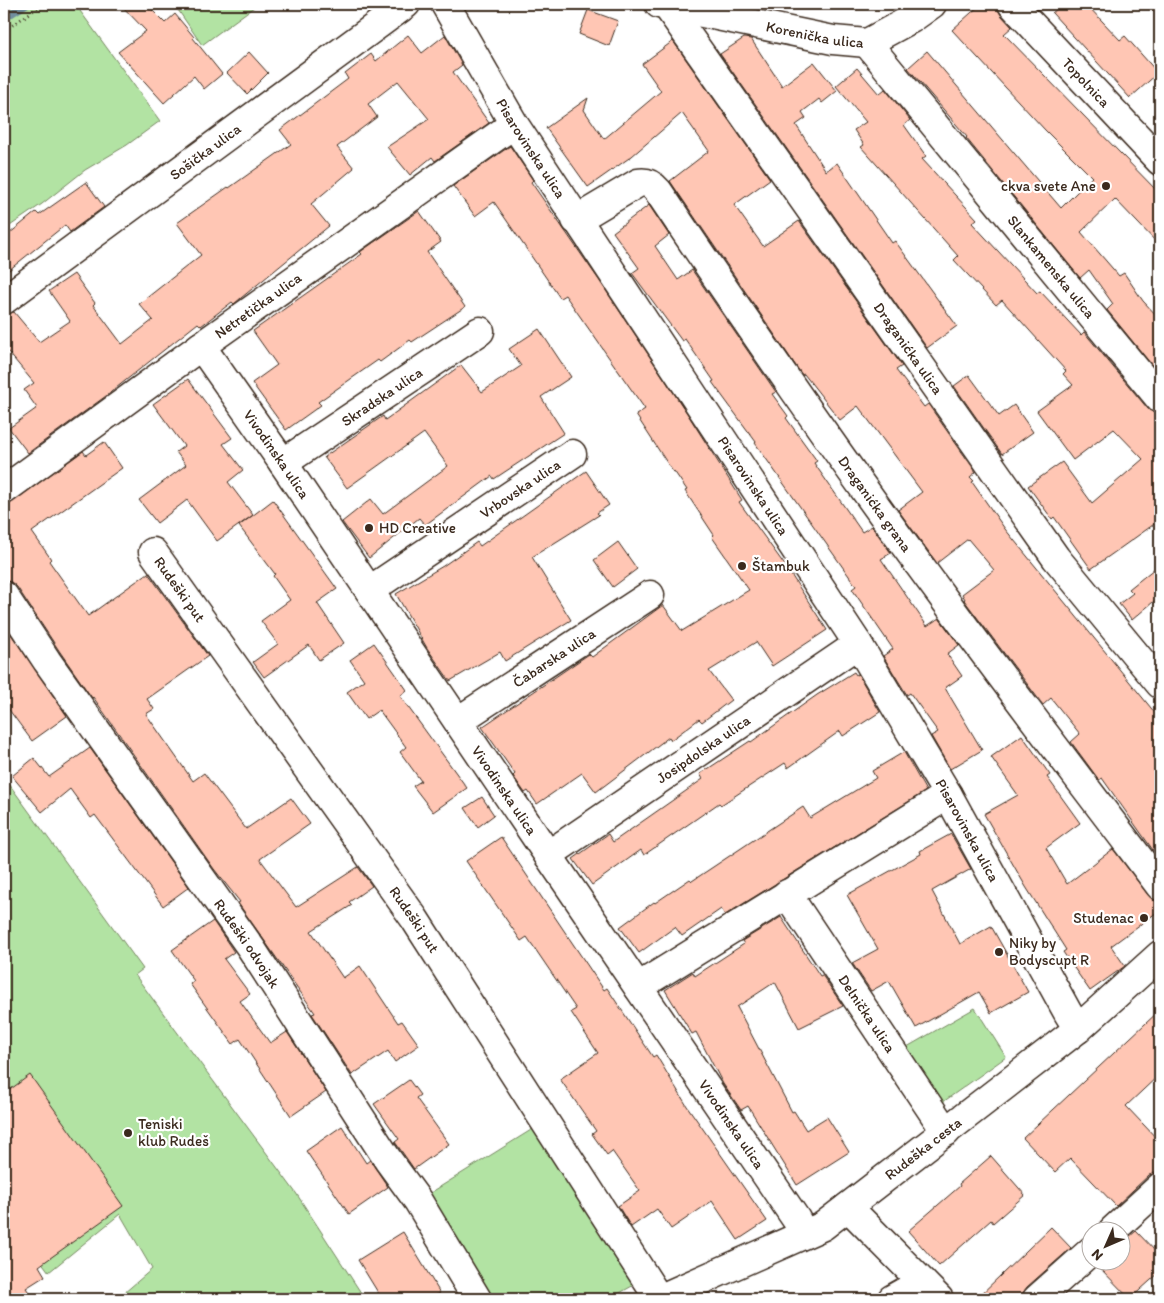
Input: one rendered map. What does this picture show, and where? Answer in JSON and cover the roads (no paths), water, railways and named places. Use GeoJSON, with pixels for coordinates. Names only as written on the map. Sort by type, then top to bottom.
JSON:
{"type":"FeatureCollection","features":[{"type":"Feature","properties":{"kind":"street","name":"Sošička ulica"},"geometry":{"type":"LineString","coordinates":[[4,300],[406,4]]}},
{"type":"Feature","properties":{"kind":"street","name":"Pisarovinska ulica"},"geometry":{"type":"LineString","coordinates":[[445,4],[514,124],[858,644],[948,795],[1078,1029]]}},
{"type":"Feature","properties":{"kind":"street","name":"Korenička ulica"},"geometry":{"type":"LineString","coordinates":[[663,5],[833,40],[867,43],[911,20],[932,4]]}},
{"type":"Feature","properties":{"kind":"street","name":"Topolnica"},"geometry":{"type":"LineString","coordinates":[[1012,4],[1160,161]]}},
{"type":"Feature","properties":{"kind":"street","name":"Draganićka ulica"},"geometry":{"type":"LineString","coordinates":[[663,5],[1056,558],[1160,684]]}},
{"type":"Feature","properties":{"kind":"street","name":"Slankamenska ulica"},"geometry":{"type":"LineString","coordinates":[[867,43],[1160,399]]}},
{"type":"Feature","properties":{"kind":"street","name":"Netretička ulica"},"geometry":{"type":"LineString","coordinates":[[4,490],[202,346],[514,124]]}},
{"type":"Feature","properties":{"kind":"street","name":"Draganićka grana"},"geometry":{"type":"LineString","coordinates":[[576,220],[638,183],[645,182],[653,185],[658,190],[757,338],[949,607],[1160,886]]}},
{"type":"Feature","properties":{"kind":"street","name":"Skradska ulica"},"geometry":{"type":"LineString","coordinates":[[283,463],[480,331]]}},
{"type":"Feature","properties":{"kind":"street","name":"Vivodinska ulica"},"geometry":{"type":"LineString","coordinates":[[202,346],[370,590],[796,1219],[804,1234]]}},
{"type":"Feature","properties":{"kind":"street","name":"Vrbovska ulica"},"geometry":{"type":"LineString","coordinates":[[370,590],[572,454]]}},
{"type":"Feature","properties":{"kind":"street","name":"Rudeški put"},"geometry":{"type":"LineString","coordinates":[[153,552],[414,918],[659,1299]]}},
{"type":"Feature","properties":{"kind":"street","name":"Čabarska ulica"},"geometry":{"type":"LineString","coordinates":[[458,721],[650,595]]}},
{"type":"Feature","properties":{"kind":"street","name":"Rudeški odvojak"},"geometry":{"type":"LineString","coordinates":[[4,596],[47,661],[251,948],[388,1160],[418,1201],[477,1299]]}},
{"type":"Feature","properties":{"kind":"street","name":"Josipdolska ulica"},"geometry":{"type":"LineString","coordinates":[[548,855],[858,644]]}},
{"type":"Feature","properties":{"kind":"street"},"geometry":{"type":"LineString","coordinates":[[638,987],[948,795]]}},
{"type":"Feature","properties":{"kind":"street","name":"Delnička ulica"},"geometry":{"type":"LineString","coordinates":[[787,894],[946,1132]]}},
{"type":"Feature","properties":{"kind":"street","name":"Rudeška cesta"},"geometry":{"type":"LineString","coordinates":[[659,1299],[823,1226],[1078,1029],[1160,955]]}},
{"type":"Feature","properties":{"kind":"street"},"geometry":{"type":"LineString","coordinates":[[1124,1220],[1160,1187]]}},
{"type":"Feature","properties":{"kind":"street"},"geometry":{"type":"LineString","coordinates":[[848,1208],[930,1291]]}},
{"type":"Feature","properties":{"kind":"street"},"geometry":{"type":"LineString","coordinates":[[1037,1299],[1082,1259]]}},
{"type":"Feature","properties":{"kind":"street"},"geometry":{"type":"LineString","coordinates":[[892,1299],[930,1291]]}},
{"type":"Feature","properties":{"kind":"waterway"},"geometry":{"type":"LineString","coordinates":[[4,18],[26,4]]}},
{"type":"Feature","properties":{"kind":"place","name":"ckva svete Ane"},"geometry":{"type":"Point","coordinates":[1106,186]}},
{"type":"Feature","properties":{"kind":"place","name":"HD Creative"},"geometry":{"type":"Point","coordinates":[369,528]}},
{"type":"Feature","properties":{"kind":"place","name":"Štambuk"},"geometry":{"type":"Point","coordinates":[742,566]}},
{"type":"Feature","properties":{"kind":"place","name":"Studenac"},"geometry":{"type":"Point","coordinates":[1144,918]}},
{"type":"Feature","properties":{"kind":"place","name":"Niky by Bodyscupt R"},"geometry":{"type":"Point","coordinates":[999,952]}},
{"type":"Feature","properties":{"kind":"place","name":"Teniski klub Rudeš"},"geometry":{"type":"Point","coordinates":[128,1133]}}]}
